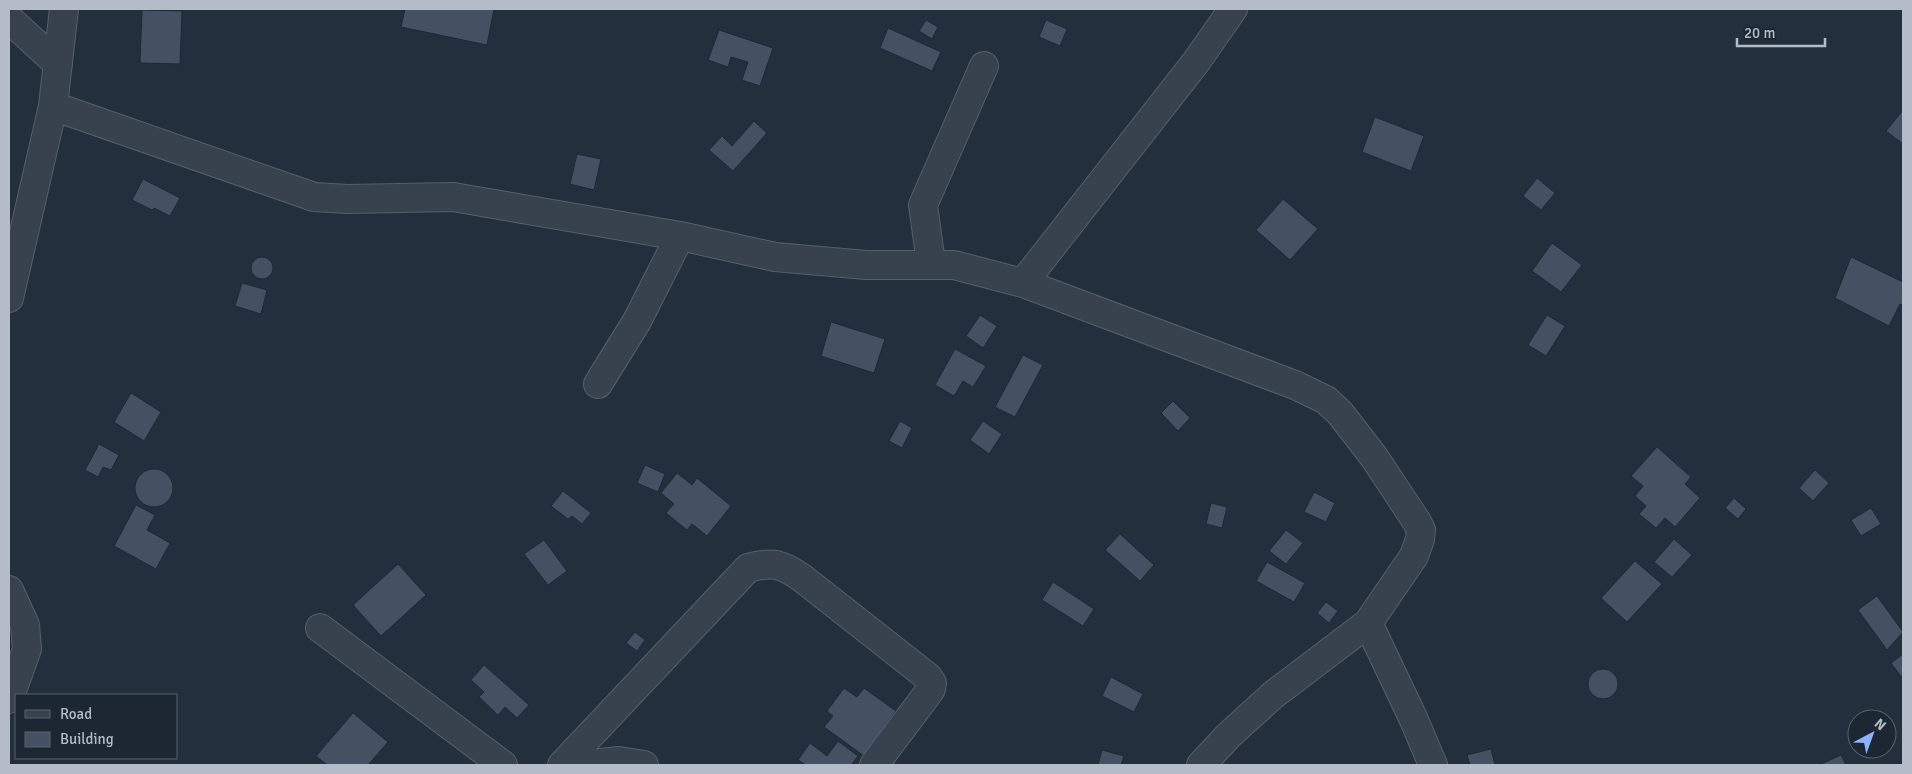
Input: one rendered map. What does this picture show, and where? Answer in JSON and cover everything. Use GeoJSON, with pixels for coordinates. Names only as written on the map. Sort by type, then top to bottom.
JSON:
{"type":"FeatureCollection","features":[{"type":"Feature","properties":{"kind":"street"},"geometry":{"type":"LineString","coordinates":[[9,293],[54,106],[64,9]]}},
{"type":"Feature","properties":{"kind":"street"},"geometry":{"type":"LineString","coordinates":[[1023,283],[1196,62],[1233,9]]}},
{"type":"Feature","properties":{"kind":"street"},"geometry":{"type":"LineString","coordinates":[[9,19],[58,64]]}},
{"type":"Feature","properties":{"kind":"street"},"geometry":{"type":"LineString","coordinates":[[931,263],[923,204],[984,66]]}},
{"type":"Feature","properties":{"kind":"street"},"geometry":{"type":"LineString","coordinates":[[54,106],[314,197],[348,199],[453,196],[680,236],[775,257],[866,265],[954,264],[1023,283],[1295,385],[1326,400],[1340,413],[1374,457],[1421,530],[1420,539],[1414,556],[1368,623],[1273,695],[1229,735],[1201,765]]}},
{"type":"Feature","properties":{"kind":"street"},"geometry":{"type":"LineString","coordinates":[[598,384],[637,321],[680,236]]}},
{"type":"Feature","properties":{"kind":"street"},"geometry":{"type":"LineString","coordinates":[[562,765],[748,568],[766,563],[787,568],[802,578],[928,677],[932,683],[927,695],[874,765]]}},
{"type":"Feature","properties":{"kind":"street"},"geometry":{"type":"LineString","coordinates":[[9,590],[25,625],[27,649],[9,699]]}},
{"type":"Feature","properties":{"kind":"street"},"geometry":{"type":"LineString","coordinates":[[1368,623],[1433,765]]}},
{"type":"Feature","properties":{"kind":"street"},"geometry":{"type":"LineString","coordinates":[[320,628],[503,765]]}},
{"type":"Feature","properties":{"kind":"street"},"geometry":{"type":"LineString","coordinates":[[583,765],[619,761],[644,765]]}},
{"type":"Feature","properties":{"kind":"building"},"geometry":{"type":"Polygon","coordinates":[[[405,9],[494,9],[487,45],[401,27],[405,9]]]}},
{"type":"Feature","properties":{"kind":"building"},"geometry":{"type":"Polygon","coordinates":[[[142,10],[182,11],[180,64],[140,63],[142,10]]]}},
{"type":"Feature","properties":{"kind":"building"},"geometry":{"type":"Polygon","coordinates":[[[926,20],[938,27],[932,39],[919,31],[926,20]]]}},
{"type":"Feature","properties":{"kind":"building"},"geometry":{"type":"Polygon","coordinates":[[[1046,20],[1067,29],[1060,46],[1039,37],[1046,20]]]}},
{"type":"Feature","properties":{"kind":"building"},"geometry":{"type":"Polygon","coordinates":[[[888,28],[941,52],[932,71],[880,48],[888,28]]]}},
{"type":"Feature","properties":{"kind":"building"},"geometry":{"type":"Polygon","coordinates":[[[719,30],[773,48],[760,86],[742,80],[748,62],[731,57],[728,67],[708,60],[719,30]]]}},
{"type":"Feature","properties":{"kind":"building"},"geometry":{"type":"Polygon","coordinates":[[[1903,110],[1903,144],[1886,131],[1903,110]]]}},
{"type":"Feature","properties":{"kind":"building"},"geometry":{"type":"Polygon","coordinates":[[[1375,117],[1424,136],[1411,171],[1362,152],[1375,117]]]}},
{"type":"Feature","properties":{"kind":"building"},"geometry":{"type":"Polygon","coordinates":[[[754,121],[767,133],[733,171],[709,150],[722,136],[732,146],[754,121]]]}},
{"type":"Feature","properties":{"kind":"building"},"geometry":{"type":"Polygon","coordinates":[[[577,154],[601,159],[594,190],[570,184],[577,154]]]}},
{"type":"Feature","properties":{"kind":"building"},"geometry":{"type":"Polygon","coordinates":[[[1537,178],[1555,193],[1541,210],[1523,196],[1537,178]]]}},
{"type":"Feature","properties":{"kind":"building"},"geometry":{"type":"Polygon","coordinates":[[[143,179],[180,198],[170,216],[132,200],[143,179]]]}},
{"type":"Feature","properties":{"kind":"building"},"geometry":{"type":"Polygon","coordinates":[[[1283,199],[1318,229],[1290,260],[1256,230],[1283,199]]]}},
{"type":"Feature","properties":{"kind":"building"},"geometry":{"type":"Polygon","coordinates":[[[1552,243],[1582,265],[1561,292],[1532,271],[1552,243]]]}},
{"type":"Feature","properties":{"kind":"building"},"geometry":{"type":"Polygon","coordinates":[[[258,257],[266,257],[273,264],[273,272],[266,279],[258,279],[251,272],[251,264],[258,257]]]}},
{"type":"Feature","properties":{"kind":"building"},"geometry":{"type":"Polygon","coordinates":[[[1851,257],[1903,282],[1903,305],[1900,304],[1889,326],[1835,298],[1851,257]]]}},
{"type":"Feature","properties":{"kind":"building"},"geometry":{"type":"Polygon","coordinates":[[[242,283],[267,290],[261,314],[235,306],[242,283]]]}},
{"type":"Feature","properties":{"kind":"building"},"geometry":{"type":"Polygon","coordinates":[[[980,315],[997,326],[983,348],[966,336],[980,315]]]}},
{"type":"Feature","properties":{"kind":"building"},"geometry":{"type":"Polygon","coordinates":[[[1547,315],[1565,326],[1546,356],[1528,345],[1547,315]]]}},
{"type":"Feature","properties":{"kind":"building"},"geometry":{"type":"Polygon","coordinates":[[[831,322],[885,339],[874,373],[821,356],[831,322]]]}},
{"type":"Feature","properties":{"kind":"building"},"geometry":{"type":"Polygon","coordinates":[[[955,349],[986,366],[973,387],[963,381],[954,396],[935,385],[955,349]]]}},
{"type":"Feature","properties":{"kind":"building"},"geometry":{"type":"Polygon","coordinates":[[[1023,355],[1043,365],[1015,417],[995,407],[1023,355]]]}},
{"type":"Feature","properties":{"kind":"building"},"geometry":{"type":"Polygon","coordinates":[[[131,393],[161,412],[144,441],[114,422],[131,393]]]}},
{"type":"Feature","properties":{"kind":"building"},"geometry":{"type":"Polygon","coordinates":[[[1173,401],[1190,418],[1178,431],[1161,413],[1173,401]]]}},
{"type":"Feature","properties":{"kind":"building"},"geometry":{"type":"Polygon","coordinates":[[[900,421],[912,428],[902,448],[889,441],[900,421]]]}},
{"type":"Feature","properties":{"kind":"building"},"geometry":{"type":"Polygon","coordinates":[[[983,421],[1002,434],[989,454],[970,440],[983,421]]]}},
{"type":"Feature","properties":{"kind":"building"},"geometry":{"type":"Polygon","coordinates":[[[99,444],[119,455],[111,470],[103,467],[98,477],[85,470],[99,444]]]}},
{"type":"Feature","properties":{"kind":"building"},"geometry":{"type":"Polygon","coordinates":[[[1657,447],[1691,477],[1685,484],[1700,498],[1675,527],[1665,518],[1656,528],[1639,514],[1646,506],[1635,496],[1643,486],[1631,476],[1657,447]]]}},
{"type":"Feature","properties":{"kind":"building"},"geometry":{"type":"Polygon","coordinates":[[[645,465],[665,474],[658,492],[637,483],[645,465]]]}},
{"type":"Feature","properties":{"kind":"building"},"geometry":{"type":"Polygon","coordinates":[[[154,469],[168,474],[173,488],[168,502],[154,507],[140,502],[135,488],[140,474],[154,469]]]}},
{"type":"Feature","properties":{"kind":"building"},"geometry":{"type":"Polygon","coordinates":[[[1815,470],[1829,483],[1813,501],[1799,488],[1815,470]]]}},
{"type":"Feature","properties":{"kind":"building"},"geometry":{"type":"Polygon","coordinates":[[[677,473],[692,485],[697,478],[731,506],[707,536],[692,524],[687,530],[666,513],[674,504],[661,493],[677,473]]]}},
{"type":"Feature","properties":{"kind":"building"},"geometry":{"type":"Polygon","coordinates":[[[563,491],[591,513],[582,524],[572,516],[568,519],[551,506],[563,491]]]}},
{"type":"Feature","properties":{"kind":"building"},"geometry":{"type":"Polygon","coordinates":[[[1314,492],[1335,503],[1326,522],[1304,512],[1314,492]]]}},
{"type":"Feature","properties":{"kind":"building"},"geometry":{"type":"Polygon","coordinates":[[[1734,498],[1746,509],[1738,519],[1725,508],[1734,498]]]}},
{"type":"Feature","properties":{"kind":"building"},"geometry":{"type":"Polygon","coordinates":[[[1211,503],[1227,507],[1222,528],[1206,524],[1211,503]]]}},
{"type":"Feature","properties":{"kind":"building"},"geometry":{"type":"Polygon","coordinates":[[[136,505],[155,515],[147,530],[170,543],[156,569],[114,546],[136,505]]]}},
{"type":"Feature","properties":{"kind":"building"},"geometry":{"type":"Polygon","coordinates":[[[1871,508],[1881,524],[1861,536],[1851,520],[1871,508]]]}},
{"type":"Feature","properties":{"kind":"building"},"geometry":{"type":"Polygon","coordinates":[[[1286,530],[1303,543],[1286,564],[1269,551],[1286,530]]]}},
{"type":"Feature","properties":{"kind":"building"},"geometry":{"type":"Polygon","coordinates":[[[1120,534],[1154,565],[1140,581],[1105,550],[1120,534]]]}},
{"type":"Feature","properties":{"kind":"building"},"geometry":{"type":"Polygon","coordinates":[[[1674,539],[1692,555],[1672,577],[1654,562],[1674,539]]]}},
{"type":"Feature","properties":{"kind":"building"},"geometry":{"type":"Polygon","coordinates":[[[544,540],[567,571],[548,585],[524,554],[544,540]]]}},
{"type":"Feature","properties":{"kind":"building"},"geometry":{"type":"Polygon","coordinates":[[[1635,561],[1662,584],[1627,622],[1601,598],[1635,561]]]}},
{"type":"Feature","properties":{"kind":"building"},"geometry":{"type":"Polygon","coordinates":[[[1267,562],[1305,583],[1294,602],[1256,581],[1267,562]]]}},
{"type":"Feature","properties":{"kind":"building"},"geometry":{"type":"Polygon","coordinates":[[[398,564],[426,595],[381,636],[353,605],[398,564]]]}},
{"type":"Feature","properties":{"kind":"building"},"geometry":{"type":"Polygon","coordinates":[[[1053,582],[1094,609],[1083,626],[1042,600],[1053,582]]]}},
{"type":"Feature","properties":{"kind":"building"},"geometry":{"type":"Polygon","coordinates":[[[1877,596],[1903,632],[1887,650],[1858,610],[1877,596]]]}},
{"type":"Feature","properties":{"kind":"building"},"geometry":{"type":"Polygon","coordinates":[[[1326,602],[1338,611],[1329,623],[1317,613],[1326,602]]]}},
{"type":"Feature","properties":{"kind":"building"},"geometry":{"type":"Polygon","coordinates":[[[635,632],[645,640],[637,651],[626,643],[635,632]]]}},
{"type":"Feature","properties":{"kind":"building"},"geometry":{"type":"Polygon","coordinates":[[[1903,654],[1903,679],[1891,663],[1903,654]]]}},
{"type":"Feature","properties":{"kind":"building"},"geometry":{"type":"Polygon","coordinates":[[[484,665],[529,705],[517,718],[505,707],[498,715],[479,697],[484,692],[471,680],[484,665]]]}},
{"type":"Feature","properties":{"kind":"building"},"geometry":{"type":"Polygon","coordinates":[[[1603,669],[1614,673],[1618,684],[1614,695],[1603,699],[1592,695],[1588,684],[1592,673],[1603,669]]]}},
{"type":"Feature","properties":{"kind":"building"},"geometry":{"type":"Polygon","coordinates":[[[1111,677],[1143,694],[1134,712],[1102,696],[1111,677]]]}},
{"type":"Feature","properties":{"kind":"building"},"geometry":{"type":"Polygon","coordinates":[[[844,688],[857,697],[864,688],[896,711],[864,756],[824,727],[833,716],[827,711],[844,688]]]}},
{"type":"Feature","properties":{"kind":"building"},"geometry":{"type":"Polygon","coordinates":[[[353,713],[388,742],[368,765],[327,765],[316,756],[353,713]]]}},
{"type":"Feature","properties":{"kind":"building"},"geometry":{"type":"Polygon","coordinates":[[[838,741],[858,756],[851,765],[806,765],[798,760],[810,743],[827,756],[838,741]]]}},
{"type":"Feature","properties":{"kind":"building"},"geometry":{"type":"Polygon","coordinates":[[[1491,749],[1495,765],[1470,765],[1467,755],[1491,749]]]}},
{"type":"Feature","properties":{"kind":"building"},"geometry":{"type":"Polygon","coordinates":[[[1102,750],[1124,756],[1121,765],[1098,765],[1102,750]]]}},
{"type":"Feature","properties":{"kind":"building"},"geometry":{"type":"Polygon","coordinates":[[[1841,755],[1846,765],[1819,765],[1841,755]]]}}]}
